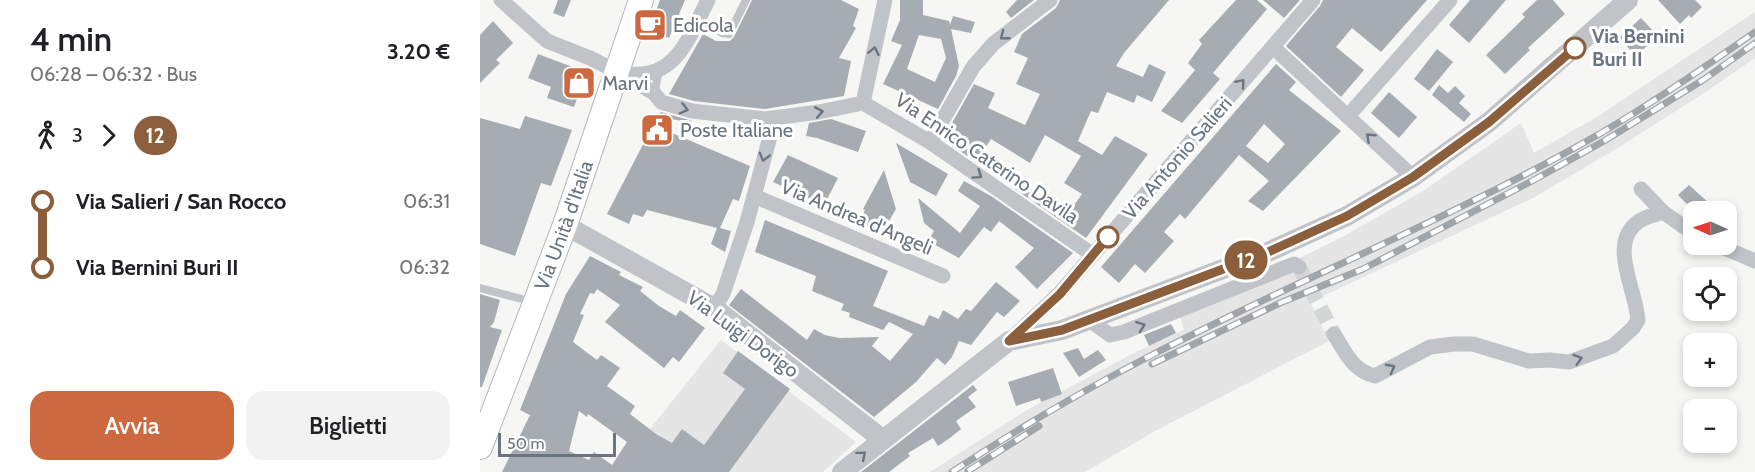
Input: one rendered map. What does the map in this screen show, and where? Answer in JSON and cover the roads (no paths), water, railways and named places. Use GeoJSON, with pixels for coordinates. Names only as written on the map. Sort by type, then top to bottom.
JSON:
{"type":"FeatureCollection","features":[{"type":"Feature","properties":{"kind":"main road","name":"Via Unità d'Italia"},"geometry":{"type":"LineString","coordinates":[[480,447],[565,225],[615,71],[641,0]]}},
{"type":"Feature","properties":{"kind":"street"},"geometry":{"type":"LineString","coordinates":[[501,0],[547,41],[615,71],[639,76],[659,71],[682,51],[708,0]]}},
{"type":"Feature","properties":{"kind":"street"},"geometry":{"type":"LineString","coordinates":[[863,103],[885,0]]}},
{"type":"Feature","properties":{"kind":"street"},"geometry":{"type":"LineString","coordinates":[[930,142],[972,67],[993,44],[1050,0]]}},
{"type":"Feature","properties":{"kind":"street","name":"Via Antonio Salieri"},"geometry":{"type":"LineString","coordinates":[[842,472],[1009,341],[1060,294],[1313,0]]}},
{"type":"Feature","properties":{"kind":"street"},"geometry":{"type":"LineString","coordinates":[[1347,116],[1450,0]]}},
{"type":"Feature","properties":{"kind":"street"},"geometry":{"type":"LineString","coordinates":[[1009,341],[1062,330],[1268,252],[1347,216],[1413,177],[1489,122],[1628,0]]}},
{"type":"Feature","properties":{"kind":"street"},"geometry":{"type":"LineString","coordinates":[[1273,47],[1413,177]]}},
{"type":"Feature","properties":{"kind":"street","name":"Via Enrico Caterino Davila"},"geometry":{"type":"LineString","coordinates":[[615,71],[654,93],[662,102],[692,111],[765,119],[863,103],[930,142],[1093,255]]}},
{"type":"Feature","properties":{"kind":"street","name":"Via Andrea d'Angeli"},"geometry":{"type":"LineString","coordinates":[[714,309],[723,294],[754,196],[775,118]]}},
{"type":"Feature","properties":{"kind":"street"},"geometry":{"type":"LineString","coordinates":[[1641,189],[1663,212],[1683,226]]}},
{"type":"Feature","properties":{"kind":"street","name":"Via Andrea d'Angeli"},"geometry":{"type":"LineString","coordinates":[[754,196],[943,276]]}},
{"type":"Feature","properties":{"kind":"street"},"geometry":{"type":"LineString","coordinates":[[1334,334],[1352,364],[1364,374],[1375,376],[1430,348],[1454,344],[1473,344],[1529,361],[1569,362],[1600,352],[1613,346],[1633,328],[1638,320],[1624,242],[1631,228],[1642,219],[1663,212]]}},
{"type":"Feature","properties":{"kind":"street","name":"Via Luigi Dorigo"},"geometry":{"type":"LineString","coordinates":[[565,225],[714,309],[882,439]]}},
{"type":"Feature","properties":{"kind":"street"},"geometry":{"type":"LineString","coordinates":[[1737,253],[1755,261]]}},
{"type":"Feature","properties":{"kind":"street"},"geometry":{"type":"LineString","coordinates":[[1089,320],[1110,335],[1124,332],[1294,264],[1299,267]]}},
{"type":"Feature","properties":{"kind":"lane"},"geometry":{"type":"LineString","coordinates":[[698,20],[722,33],[729,34],[746,0]]}},
{"type":"Feature","properties":{"kind":"lane"},"geometry":{"type":"LineString","coordinates":[[654,93],[659,71]]}},
{"type":"Feature","properties":{"kind":"lane"},"geometry":{"type":"LineString","coordinates":[[480,288],[536,303]]}},
{"type":"Feature","properties":{"kind":"tunnel"},"geometry":{"type":"LineString","coordinates":[[1299,267],[1334,334]]}},
{"type":"Feature","properties":{"kind":"railway"},"geometry":{"type":"LineString","coordinates":[[952,472],[1050,411],[1150,356],[1546,164],[1640,109],[1755,32]]}},
{"type":"Feature","properties":{"kind":"railway"},"geometry":{"type":"LineString","coordinates":[[1152,364],[1280,303],[1363,269],[1532,181],[1604,141],[1703,80],[1755,43]]}},
{"type":"Feature","properties":{"kind":"railway"},"geometry":{"type":"LineString","coordinates":[[968,471],[1039,426]]}},
{"type":"Feature","properties":{"kind":"place","name":"Edicola"},"geometry":{"type":"Point","coordinates":[650,25]}},
{"type":"Feature","properties":{"kind":"place","name":"Via Bernini Buri II"},"geometry":{"type":"Point","coordinates":[1575,48]}},
{"type":"Feature","properties":{"kind":"place","name":"Marvi"},"geometry":{"type":"Point","coordinates":[579,83]}},
{"type":"Feature","properties":{"kind":"place","name":"Poste Italiane"},"geometry":{"type":"Point","coordinates":[657,130]}}]}
